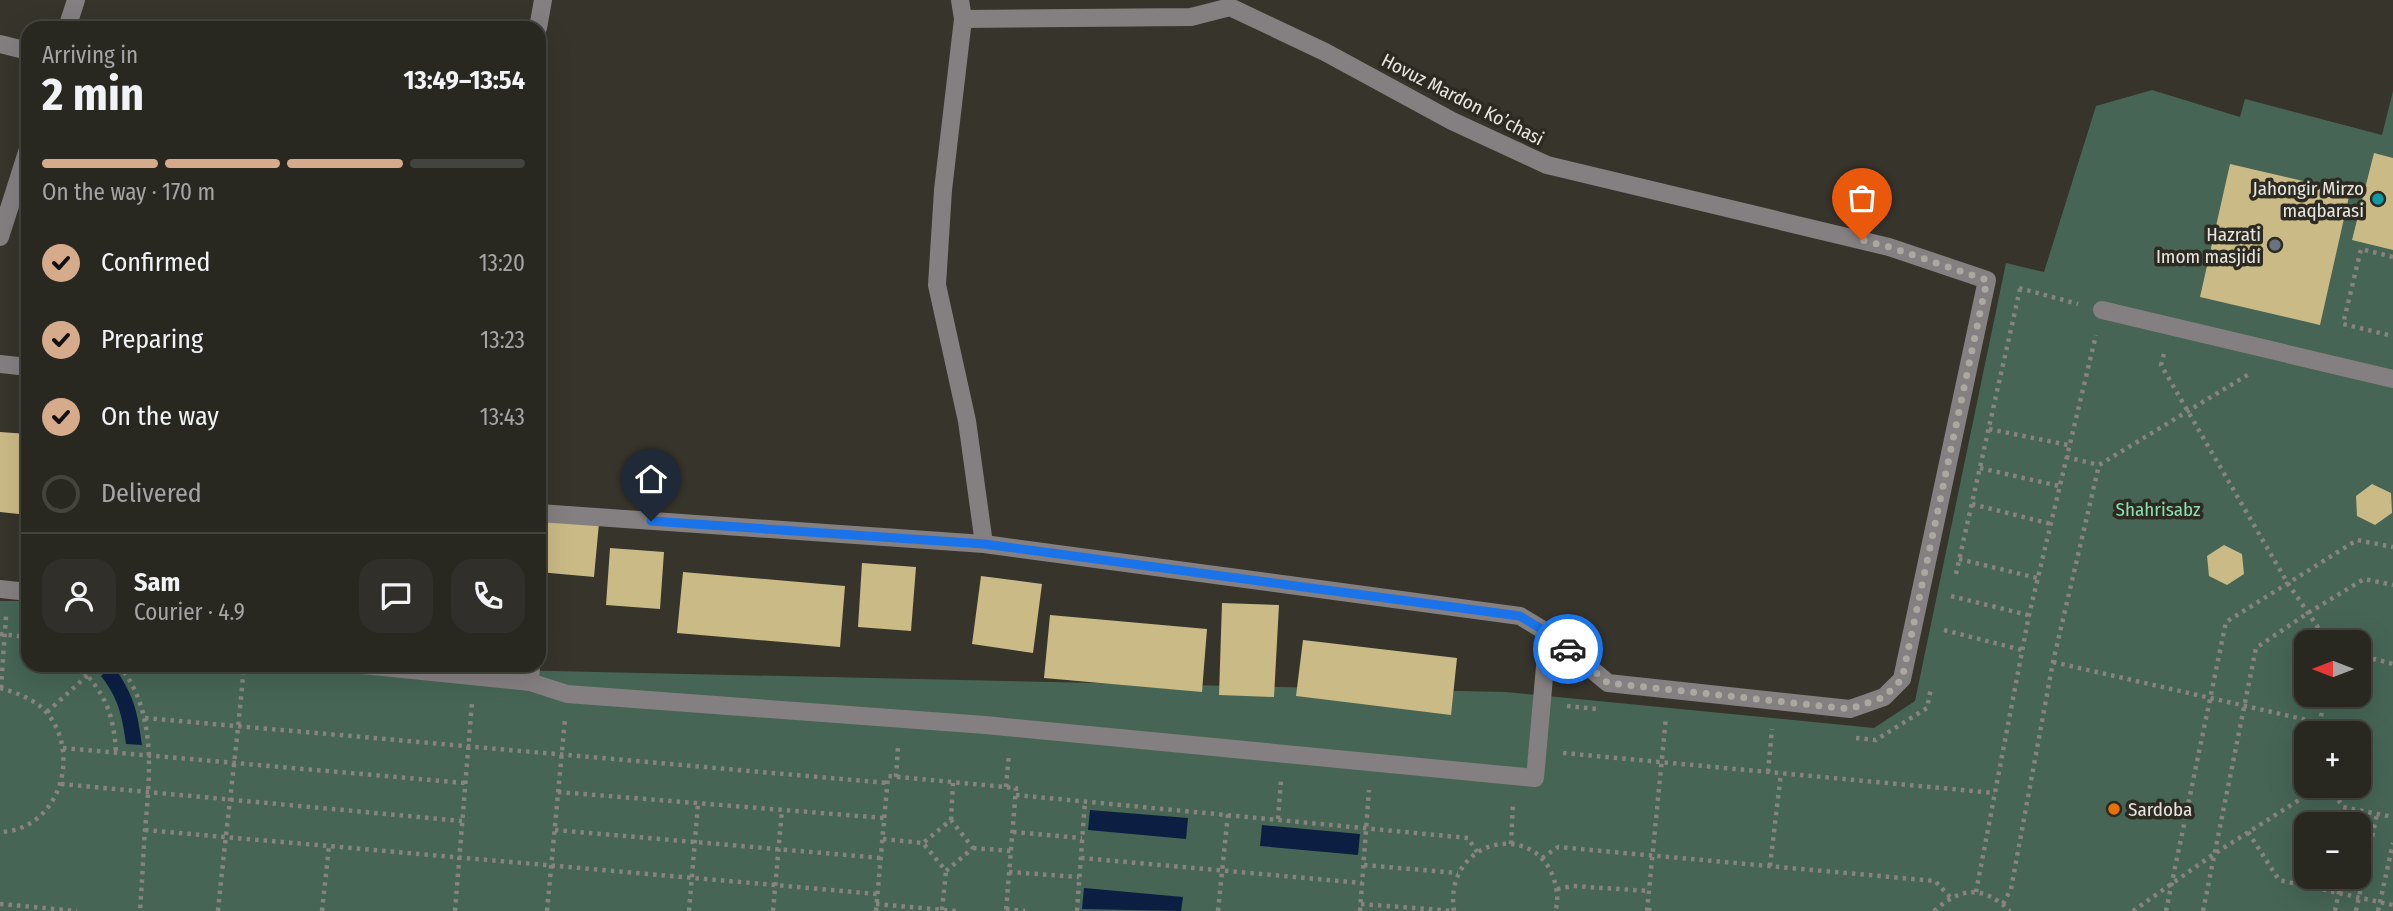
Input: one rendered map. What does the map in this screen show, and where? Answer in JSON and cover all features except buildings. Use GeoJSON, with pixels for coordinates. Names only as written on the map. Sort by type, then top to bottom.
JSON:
{"type":"FeatureCollection","features":[{"type":"Feature","properties":{"kind":"street"},"geometry":{"type":"LineString","coordinates":[[69,21],[76,0]]}},
{"type":"Feature","properties":{"kind":"street"},"geometry":{"type":"LineString","coordinates":[[539,21],[543,0]]}},
{"type":"Feature","properties":{"kind":"street"},"geometry":{"type":"LineString","coordinates":[[960,0],[963,19],[943,190],[937,285],[967,421],[984,544]]}},
{"type":"Feature","properties":{"kind":"street","name":"Hovuz Mardon Ko’chasi"},"geometry":{"type":"LineString","coordinates":[[963,19],[1191,17],[1231,4],[1452,121],[1547,165],[1889,247],[1987,280]]}},
{"type":"Feature","properties":{"kind":"street"},"geometry":{"type":"LineString","coordinates":[[0,44],[21,49]]}},
{"type":"Feature","properties":{"kind":"street"},"geometry":{"type":"LineString","coordinates":[[0,237],[21,171]]}},
{"type":"Feature","properties":{"kind":"street"},"geometry":{"type":"LineString","coordinates":[[546,513],[984,544],[1520,616],[1548,633],[1608,683],[1850,709],[1884,697],[1902,679],[1987,280]]}},
{"type":"Feature","properties":{"kind":"street"},"geometry":{"type":"LineString","coordinates":[[2102,310],[2393,379]]}},
{"type":"Feature","properties":{"kind":"street"},"geometry":{"type":"LineString","coordinates":[[0,364],[21,366]]}},
{"type":"Feature","properties":{"kind":"street"},"geometry":{"type":"LineString","coordinates":[[434,672],[475,676],[531,673],[567,694],[985,725],[1535,778],[1548,633]]}},
{"type":"Feature","properties":{"kind":"path"},"geometry":{"type":"LineString","coordinates":[[2393,257],[2361,250],[2343,324],[2393,336]]}},
{"type":"Feature","properties":{"kind":"path"},"geometry":{"type":"LineString","coordinates":[[1976,892],[2029,615],[2102,310],[1987,280]]}},
{"type":"Feature","properties":{"kind":"path"},"geometry":{"type":"LineString","coordinates":[[1949,607],[2020,289]]}},
{"type":"Feature","properties":{"kind":"path"},"geometry":{"type":"LineString","coordinates":[[2170,326],[2161,365],[2287,582],[2320,630]]}},
{"type":"Feature","properties":{"kind":"path"},"geometry":{"type":"LineString","coordinates":[[2066,457],[2099,465],[2251,373],[2257,347]]}},
{"type":"Feature","properties":{"kind":"path"},"geometry":{"type":"LineString","coordinates":[[1989,429],[2068,445]]}},
{"type":"Feature","properties":{"kind":"path"},"geometry":{"type":"LineString","coordinates":[[2003,904],[2011,890],[2053,662],[2099,465]]}},
{"type":"Feature","properties":{"kind":"path"},"geometry":{"type":"LineString","coordinates":[[1980,468],[2059,486]]}},
{"type":"Feature","properties":{"kind":"path"},"geometry":{"type":"LineString","coordinates":[[1972,504],[2050,524]]}},
{"type":"Feature","properties":{"kind":"path"},"geometry":{"type":"LineString","coordinates":[[2166,911],[2226,622],[2357,540],[2393,547]]}},
{"type":"Feature","properties":{"kind":"path"},"geometry":{"type":"LineString","coordinates":[[1959,559],[2038,578]]}},
{"type":"Feature","properties":{"kind":"path"},"geometry":{"type":"LineString","coordinates":[[2203,911],[2256,648],[2308,612],[2364,579],[2393,585]]}},
{"type":"Feature","properties":{"kind":"path"},"geometry":{"type":"LineString","coordinates":[[0,832],[29,824],[49,807],[61,784],[65,760],[61,734],[47,712],[26,696],[0,688],[4,589]]}},
{"type":"Feature","properties":{"kind":"path"},"geometry":{"type":"LineString","coordinates":[[1951,596],[2029,615]]}},
{"type":"Feature","properties":{"kind":"path"},"geometry":{"type":"LineString","coordinates":[[1946,619],[1944,630],[2022,650]]}},
{"type":"Feature","properties":{"kind":"path"},"geometry":{"type":"LineString","coordinates":[[3,634],[21,636]]}},
{"type":"Feature","properties":{"kind":"path"},"geometry":{"type":"LineString","coordinates":[[2371,662],[2375,659],[2393,664]]}},
{"type":"Feature","properties":{"kind":"path"},"geometry":{"type":"LineString","coordinates":[[2053,662],[2311,721]]}},
{"type":"Feature","properties":{"kind":"path"},"geometry":{"type":"LineString","coordinates":[[85,672],[103,695],[113,721],[116,753]]}},
{"type":"Feature","properties":{"kind":"path"},"geometry":{"type":"LineString","coordinates":[[47,712],[91,672]]}},
{"type":"Feature","properties":{"kind":"path"},"geometry":{"type":"LineString","coordinates":[[125,672],[131,680],[145,718],[150,756],[140,911]]}},
{"type":"Feature","properties":{"kind":"path"},"geometry":{"type":"LineString","coordinates":[[218,911],[236,763],[243,672]]}},
{"type":"Feature","properties":{"kind":"path"},"geometry":{"type":"LineString","coordinates":[[454,911],[475,676]]}},
{"type":"Feature","properties":{"kind":"path"},"geometry":{"type":"LineString","coordinates":[[1850,737],[1876,740],[1927,708],[1932,682]]}},
{"type":"Feature","properties":{"kind":"path"},"geometry":{"type":"LineString","coordinates":[[547,911],[567,694]]}},
{"type":"Feature","properties":{"kind":"path"},"geometry":{"type":"LineString","coordinates":[[1542,703],[1611,711]]}},
{"type":"Feature","properties":{"kind":"path"},"geometry":{"type":"LineString","coordinates":[[1656,911],[1648,911],[1665,717],[1679,718]]}},
{"type":"Feature","properties":{"kind":"path"},"geometry":{"type":"LineString","coordinates":[[145,718],[887,783]]}},
{"type":"Feature","properties":{"kind":"path"},"geometry":{"type":"LineString","coordinates":[[1759,727],[1785,730]]}},
{"type":"Feature","properties":{"kind":"path"},"geometry":{"type":"LineString","coordinates":[[1768,772],[1772,729]]}},
{"type":"Feature","properties":{"kind":"path"},"geometry":{"type":"LineString","coordinates":[[63,748],[465,783]]}},
{"type":"Feature","properties":{"kind":"path"},"geometry":{"type":"LineString","coordinates":[[1538,751],[1995,793]]}},
{"type":"Feature","properties":{"kind":"path"},"geometry":{"type":"LineString","coordinates":[[1278,819],[1283,754]]}},
{"type":"Feature","properties":{"kind":"path"},"geometry":{"type":"LineString","coordinates":[[1360,911],[1371,762]]}},
{"type":"Feature","properties":{"kind":"path"},"geometry":{"type":"LineString","coordinates":[[1770,866],[1781,773]]}},
{"type":"Feature","properties":{"kind":"path"},"geometry":{"type":"LineString","coordinates":[[876,911],[888,776],[1016,789],[1006,910],[1025,911]]}},
{"type":"Feature","properties":{"kind":"path"},"geometry":{"type":"LineString","coordinates":[[1511,844],[1514,776]]}},
{"type":"Feature","properties":{"kind":"path"},"geometry":{"type":"LineString","coordinates":[[953,783],[951,820],[973,848]]}},
{"type":"Feature","properties":{"kind":"path"},"geometry":{"type":"LineString","coordinates":[[61,784],[462,821]]}},
{"type":"Feature","properties":{"kind":"path"},"geometry":{"type":"LineString","coordinates":[[558,792],[884,818]]}},
{"type":"Feature","properties":{"kind":"path"},"geometry":{"type":"LineString","coordinates":[[1016,795],[1468,838],[1477,852]]}},
{"type":"Feature","properties":{"kind":"path"},"geometry":{"type":"LineString","coordinates":[[2133,911],[2214,854],[2302,798]]}},
{"type":"Feature","properties":{"kind":"path"},"geometry":{"type":"LineString","coordinates":[[2337,798],[2343,807],[2393,817]]}},
{"type":"Feature","properties":{"kind":"path"},"geometry":{"type":"LineString","coordinates":[[1077,911],[1085,801]]}},
{"type":"Feature","properties":{"kind":"path"},"geometry":{"type":"LineString","coordinates":[[689,911],[698,803]]}},
{"type":"Feature","properties":{"kind":"path"},"geometry":{"type":"LineString","coordinates":[[773,911],[782,810]]}},
{"type":"Feature","properties":{"kind":"path"},"geometry":{"type":"LineString","coordinates":[[1218,911],[1228,814]]}},
{"type":"Feature","properties":{"kind":"path"},"geometry":{"type":"LineString","coordinates":[[2357,911],[2377,814]]}},
{"type":"Feature","properties":{"kind":"path"},"geometry":{"type":"LineString","coordinates":[[923,843],[951,820]]}},
{"type":"Feature","properties":{"kind":"path"},"geometry":{"type":"LineString","coordinates":[[145,830],[877,894]]}},
{"type":"Feature","properties":{"kind":"path"},"geometry":{"type":"LineString","coordinates":[[555,830],[881,858]]}},
{"type":"Feature","properties":{"kind":"path"},"geometry":{"type":"LineString","coordinates":[[1013,832],[1082,838]]}},
{"type":"Feature","properties":{"kind":"path"},"geometry":{"type":"LineString","coordinates":[[2248,832],[2279,880],[2393,905]]}},
{"type":"Feature","properties":{"kind":"path"},"geometry":{"type":"LineString","coordinates":[[883,839],[923,843],[946,871]]}},
{"type":"Feature","properties":{"kind":"path"},"geometry":{"type":"LineString","coordinates":[[2378,911],[2393,843]]}},
{"type":"Feature","properties":{"kind":"path"},"geometry":{"type":"LineString","coordinates":[[1360,904],[1454,911],[1452,898],[1458,873],[1466,861],[1477,852],[1499,844],[1511,844],[1527,848],[1542,858],[1557,888],[1555,911]]}},
{"type":"Feature","properties":{"kind":"path"},"geometry":{"type":"LineString","coordinates":[[322,911],[329,846]]}},
{"type":"Feature","properties":{"kind":"path"},"geometry":{"type":"LineString","coordinates":[[942,910],[946,871],[973,848],[1011,851]]}},
{"type":"Feature","properties":{"kind":"path"},"geometry":{"type":"LineString","coordinates":[[1542,858],[1558,848],[1935,881],[1950,897]]}},
{"type":"Feature","properties":{"kind":"path"},"geometry":{"type":"LineString","coordinates":[[1081,858],[1362,883]]}},
{"type":"Feature","properties":{"kind":"path"},"geometry":{"type":"LineString","coordinates":[[1364,865],[1458,873]]}},
{"type":"Feature","properties":{"kind":"path"},"geometry":{"type":"LineString","coordinates":[[1009,872],[1079,877]]}},
{"type":"Feature","properties":{"kind":"path"},"geometry":{"type":"LineString","coordinates":[[1557,888],[1573,886],[1649,891]]}},
{"type":"Feature","properties":{"kind":"path"},"geometry":{"type":"LineString","coordinates":[[2335,911],[2340,889]]}},
{"type":"Feature","properties":{"kind":"path"},"geometry":{"type":"LineString","coordinates":[[1934,911],[1950,897],[1963,892],[1976,892],[1995,897],[2010,911]]}},
{"type":"Feature","properties":{"kind":"path"},"geometry":{"type":"LineString","coordinates":[[0,904],[78,911]]}},
{"type":"Feature","properties":{"kind":"path"},"geometry":{"type":"LineString","coordinates":[[876,904],[956,911]]}},
{"type":"Feature","properties":{"kind":"green space","name":"Shahrisabz"},"geometry":{"type":"Polygon","coordinates":[[[2152,90],[2240,117],[2245,99],[2382,135],[2393,91],[2393,911],[0,911],[0,601],[21,601],[21,672],[546,671],[1506,692],[1874,728],[1915,701],[2006,263],[2044,272],[2096,106],[2152,90]]]}},
{"type":"Feature","properties":{"kind":"water"},"geometry":{"type":"Polygon","coordinates":[[[105,672],[117,672],[126,686],[134,703],[142,745],[126,744],[119,708],[101,676],[105,672]]]}},
{"type":"Feature","properties":{"kind":"water"},"geometry":{"type":"Polygon","coordinates":[[[1090,810],[1188,818],[1186,839],[1088,830],[1090,810]]]}},
{"type":"Feature","properties":{"kind":"water"},"geometry":{"type":"Polygon","coordinates":[[[1262,825],[1360,834],[1358,855],[1260,846],[1262,825]]]}},
{"type":"Feature","properties":{"kind":"water"},"geometry":{"type":"Polygon","coordinates":[[[1084,888],[1183,897],[1181,911],[1082,909],[1084,888]]]}},
{"type":"Feature","properties":{"kind":"way so far"},"geometry":{"type":"LineString","coordinates":[[1568,649],[1608,683],[1850,709],[1884,697],[1902,679],[1987,280],[1862,240]]}},
{"type":"Feature","properties":{"kind":"place","name":"Jahongir Mirzo maqbarasi"},"geometry":{"type":"Point","coordinates":[2378,199]}},
{"type":"Feature","properties":{"kind":"place","name":"Hazrati Imom masjidi"},"geometry":{"type":"Point","coordinates":[2275,245]}},
{"type":"Feature","properties":{"kind":"place","name":"Sardoba"},"geometry":{"type":"Point","coordinates":[2114,809]}},
{"type":"Feature","properties":{"kind":"route"},"geometry":{"type":"LineString","coordinates":[[651,521],[984,544],[1520,616],[1568,649]]}}]}
